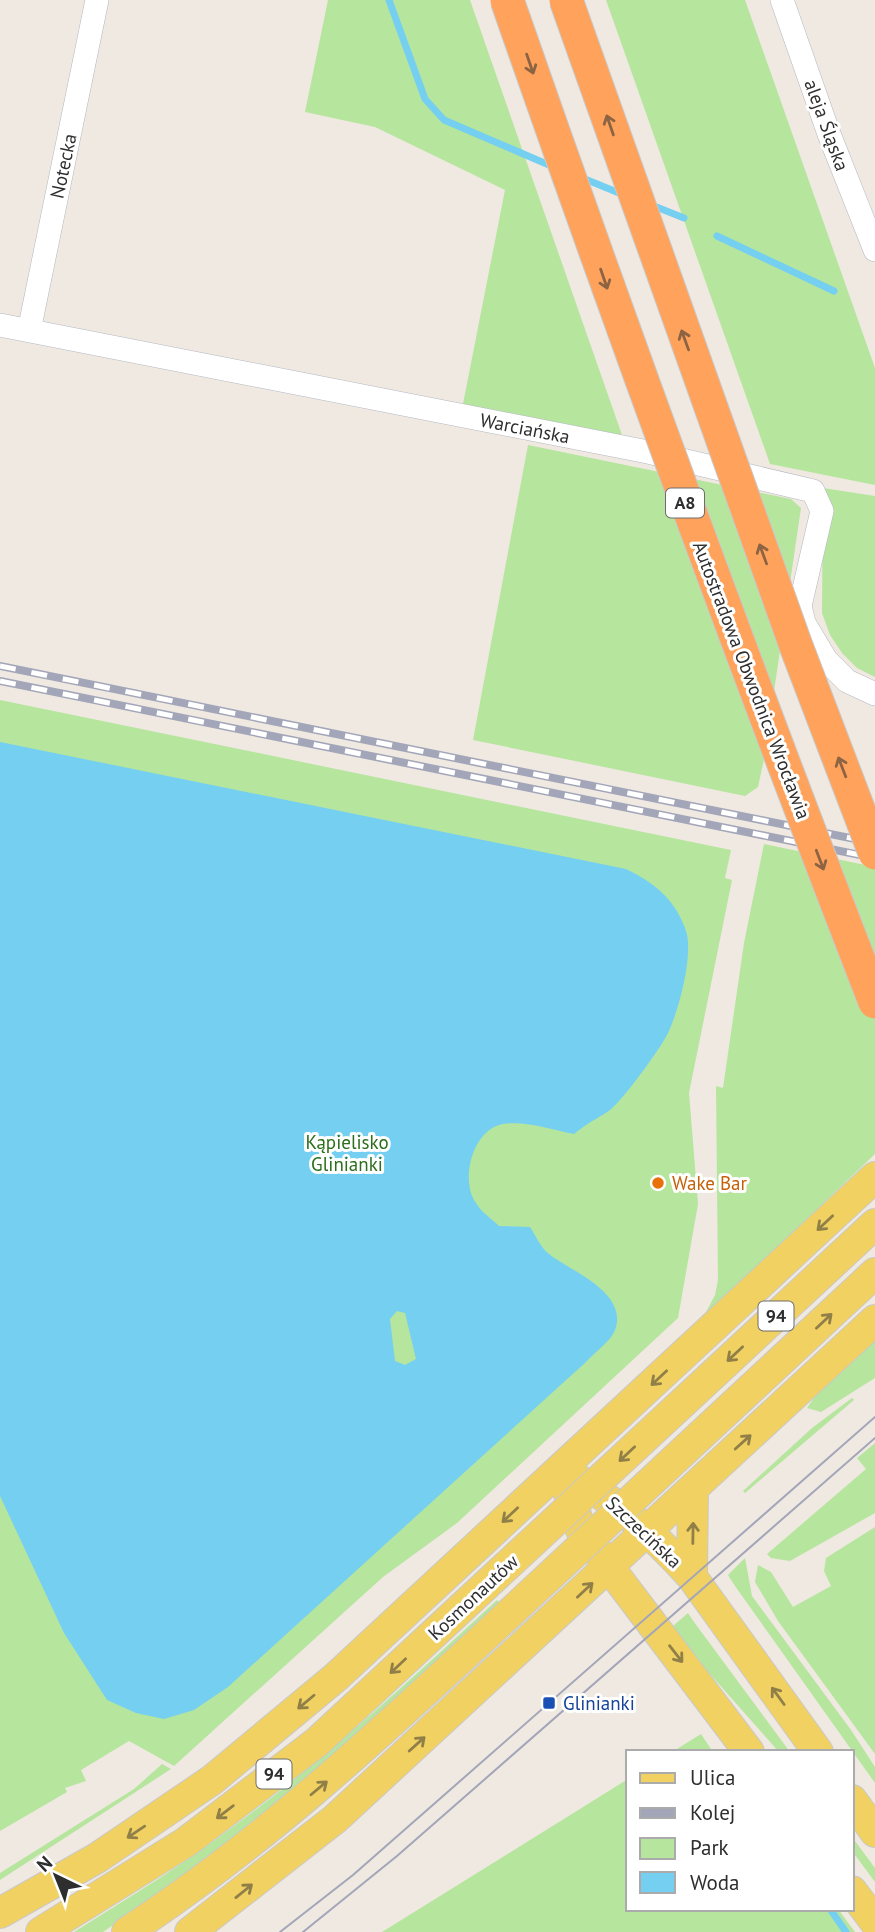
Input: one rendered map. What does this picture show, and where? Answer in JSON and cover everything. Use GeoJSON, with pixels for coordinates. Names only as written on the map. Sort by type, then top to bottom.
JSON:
{"type":"FeatureCollection","features":[{"type":"Feature","properties":{"kind":"highway","name":"Autostradowa Obwodnica Wrocławia"},"geometry":{"type":"LineString","coordinates":[[507,0],[624,336],[732,632],[875,1002]]}},
{"type":"Feature","properties":{"kind":"highway"},"geometry":{"type":"LineString","coordinates":[[566,0],[763,555],[875,853]]}},
{"type":"Feature","properties":{"kind":"main road"},"geometry":{"type":"LineString","coordinates":[[0,1913],[97,1858],[212,1780],[336,1677],[875,1177]]}},
{"type":"Feature","properties":{"kind":"main road","name":"Kosmonautów"},"geometry":{"type":"LineString","coordinates":[[41,1932],[186,1842],[317,1742],[875,1224]]}},
{"type":"Feature","properties":{"kind":"main road","name":"Kosmonautów"},"geometry":{"type":"LineString","coordinates":[[127,1932],[260,1838],[337,1773],[875,1273]]}},
{"type":"Feature","properties":{"kind":"main road"},"geometry":{"type":"LineString","coordinates":[[190,1932],[335,1819],[875,1320]]}},
{"type":"Feature","properties":{"kind":"main road","name":"Szczecińska"},"geometry":{"type":"LineString","coordinates":[[560,1468],[611,1499],[648,1531],[692,1577],[817,1750]]}},
{"type":"Feature","properties":{"kind":"main road","name":"Szczecińska"},"geometry":{"type":"LineString","coordinates":[[560,1468],[580,1530],[748,1750]]}},
{"type":"Feature","properties":{"kind":"main road"},"geometry":{"type":"LineString","coordinates":[[692,1577],[693,1489]]}},
{"type":"Feature","properties":{"kind":"main road"},"geometry":{"type":"LineString","coordinates":[[854,1803],[875,1832]]}},
{"type":"Feature","properties":{"kind":"main road"},"geometry":{"type":"LineString","coordinates":[[854,1894],[875,1922]]}},
{"type":"Feature","properties":{"kind":"street","name":"Notecka"},"geometry":{"type":"LineString","coordinates":[[29,331],[97,0]]}},
{"type":"Feature","properties":{"kind":"street","name":"aleja Śląska"},"geometry":{"type":"LineString","coordinates":[[782,0],[829,134],[875,250]]}},
{"type":"Feature","properties":{"kind":"street","name":"Warciańska"},"geometry":{"type":"LineString","coordinates":[[0,325],[648,452],[813,491],[822,511],[800,606],[804,623],[826,660],[847,681],[875,694]]}},
{"type":"Feature","properties":{"kind":"green space"},"geometry":{"type":"Polygon","coordinates":[[[328,0],[470,0],[622,435],[463,404],[505,190],[375,127],[305,112],[328,0]]]}},
{"type":"Feature","properties":{"kind":"green space"},"geometry":{"type":"Polygon","coordinates":[[[606,0],[745,0],[875,368],[875,485],[770,464],[606,0]]]}},
{"type":"Feature","properties":{"kind":"green space"},"geometry":{"type":"Polygon","coordinates":[[[528,445],[791,499],[801,508],[764,759],[758,787],[745,796],[473,740],[528,445]]]}},
{"type":"Feature","properties":{"kind":"green space"},"geometry":{"type":"Polygon","coordinates":[[[823,488],[875,496],[875,677],[857,668],[842,653],[830,635],[822,613],[823,488]]]}},
{"type":"Feature","properties":{"kind":"green space","name":"Kąpielisko Glinianki"},"geometry":{"type":"Polygon","coordinates":[[[0,700],[731,850],[725,878],[732,880],[689,1093],[698,1204],[678,1318],[457,1523],[383,1577],[174,1766],[129,1741],[81,1770],[86,1781],[65,1788],[67,1792],[0,1831],[0,700]]]}},
{"type":"Feature","properties":{"kind":"green space"},"geometry":{"type":"Polygon","coordinates":[[[764,844],[875,867],[875,1154],[703,1318],[715,1295],[718,1280],[716,1086],[723,1088],[744,943],[764,844]]]}},
{"type":"Feature","properties":{"kind":"green space"},"geometry":{"type":"Polygon","coordinates":[[[875,1339],[875,1378],[821,1412],[807,1408],[816,1395],[875,1339]]]}},
{"type":"Feature","properties":{"kind":"green space"},"geometry":{"type":"Polygon","coordinates":[[[852,1398],[854,1400],[745,1493],[743,1491],[812,1428],[852,1398]]]}},
{"type":"Feature","properties":{"kind":"green space"},"geometry":{"type":"Polygon","coordinates":[[[875,1443],[875,1513],[790,1561],[771,1558],[767,1554],[866,1469],[857,1458],[875,1443]]]}},
{"type":"Feature","properties":{"kind":"green space"},"geometry":{"type":"Polygon","coordinates":[[[875,1527],[875,1754],[778,1621],[755,1582],[758,1565],[771,1572],[793,1607],[831,1586],[824,1571],[826,1558],[875,1527]]]}},
{"type":"Feature","properties":{"kind":"green space"},"geometry":{"type":"Polygon","coordinates":[[[745,1558],[752,1596],[851,1730],[875,1767],[875,1783],[854,1750],[728,1575],[745,1558]]]}},
{"type":"Feature","properties":{"kind":"green space"},"geometry":{"type":"Polygon","coordinates":[[[497,1600],[500,1603],[321,1768],[242,1835],[103,1932],[74,1932],[195,1854],[269,1800],[369,1716],[497,1600]]]}},
{"type":"Feature","properties":{"kind":"green space"},"geometry":{"type":"Polygon","coordinates":[[[688,1613],[789,1750],[777,1750],[709,1673],[673,1626],[688,1613]]]}},
{"type":"Feature","properties":{"kind":"green space"},"geometry":{"type":"Polygon","coordinates":[[[701,1734],[712,1750],[675,1750],[701,1734]]]}},
{"type":"Feature","properties":{"kind":"green space"},"geometry":{"type":"Polygon","coordinates":[[[162,1764],[171,1769],[0,1880],[0,1873],[134,1789],[162,1764]]]}},
{"type":"Feature","properties":{"kind":"green space"},"geometry":{"type":"Polygon","coordinates":[[[626,1780],[626,1911],[839,1911],[855,1932],[382,1932],[626,1780]]]}},
{"type":"Feature","properties":{"kind":"green space"},"geometry":{"type":"Polygon","coordinates":[[[854,1840],[875,1868],[875,1882],[854,1854],[854,1840]]]}},
{"type":"Feature","properties":{"kind":"water","name":"Kąpielisko Glinianki"},"geometry":{"type":"Polygon","coordinates":[[[0,742],[626,869],[662,892],[675,908],[685,928],[688,951],[677,1010],[658,1050],[610,1110],[574,1134],[517,1123],[499,1125],[482,1137],[471,1159],[469,1171],[471,1194],[487,1215],[499,1226],[530,1227],[546,1251],[595,1284],[614,1304],[617,1317],[615,1330],[586,1362],[228,1687],[194,1710],[164,1719],[136,1713],[107,1700],[64,1633],[0,1496],[0,742]],[[397,1311],[390,1319],[395,1361],[405,1365],[416,1359],[405,1313],[397,1311]]]}},
{"type":"Feature","properties":{"kind":"waterway"},"geometry":{"type":"LineString","coordinates":[[389,0],[425,99],[444,120],[556,168]]}},
{"type":"Feature","properties":{"kind":"waterway"},"geometry":{"type":"LineString","coordinates":[[580,177],[624,195]]}},
{"type":"Feature","properties":{"kind":"waterway"},"geometry":{"type":"LineString","coordinates":[[649,204],[684,218]]}},
{"type":"Feature","properties":{"kind":"waterway"},"geometry":{"type":"LineString","coordinates":[[717,236],[834,291]]}},
{"type":"Feature","properties":{"kind":"waterway"},"geometry":{"type":"LineString","coordinates":[[831,1911],[846,1932]]}},
{"type":"Feature","properties":{"kind":"tram line"},"geometry":{"type":"LineString","coordinates":[[280,1932],[353,1875],[875,1417]]}},
{"type":"Feature","properties":{"kind":"tram line"},"geometry":{"type":"LineString","coordinates":[[303,1932],[397,1856],[875,1438]]}},
{"type":"Feature","properties":{"kind":"railway"},"geometry":{"type":"LineString","coordinates":[[0,666],[875,843]]}},
{"type":"Feature","properties":{"kind":"railway"},"geometry":{"type":"LineString","coordinates":[[0,681],[875,858]]}},
{"type":"Feature","properties":{"kind":"place","name":"Wake Bar"},"geometry":{"type":"Point","coordinates":[658,1183]}},
{"type":"Feature","properties":{"kind":"place","name":"Glinianki"},"geometry":{"type":"Point","coordinates":[549,1703]}}]}
